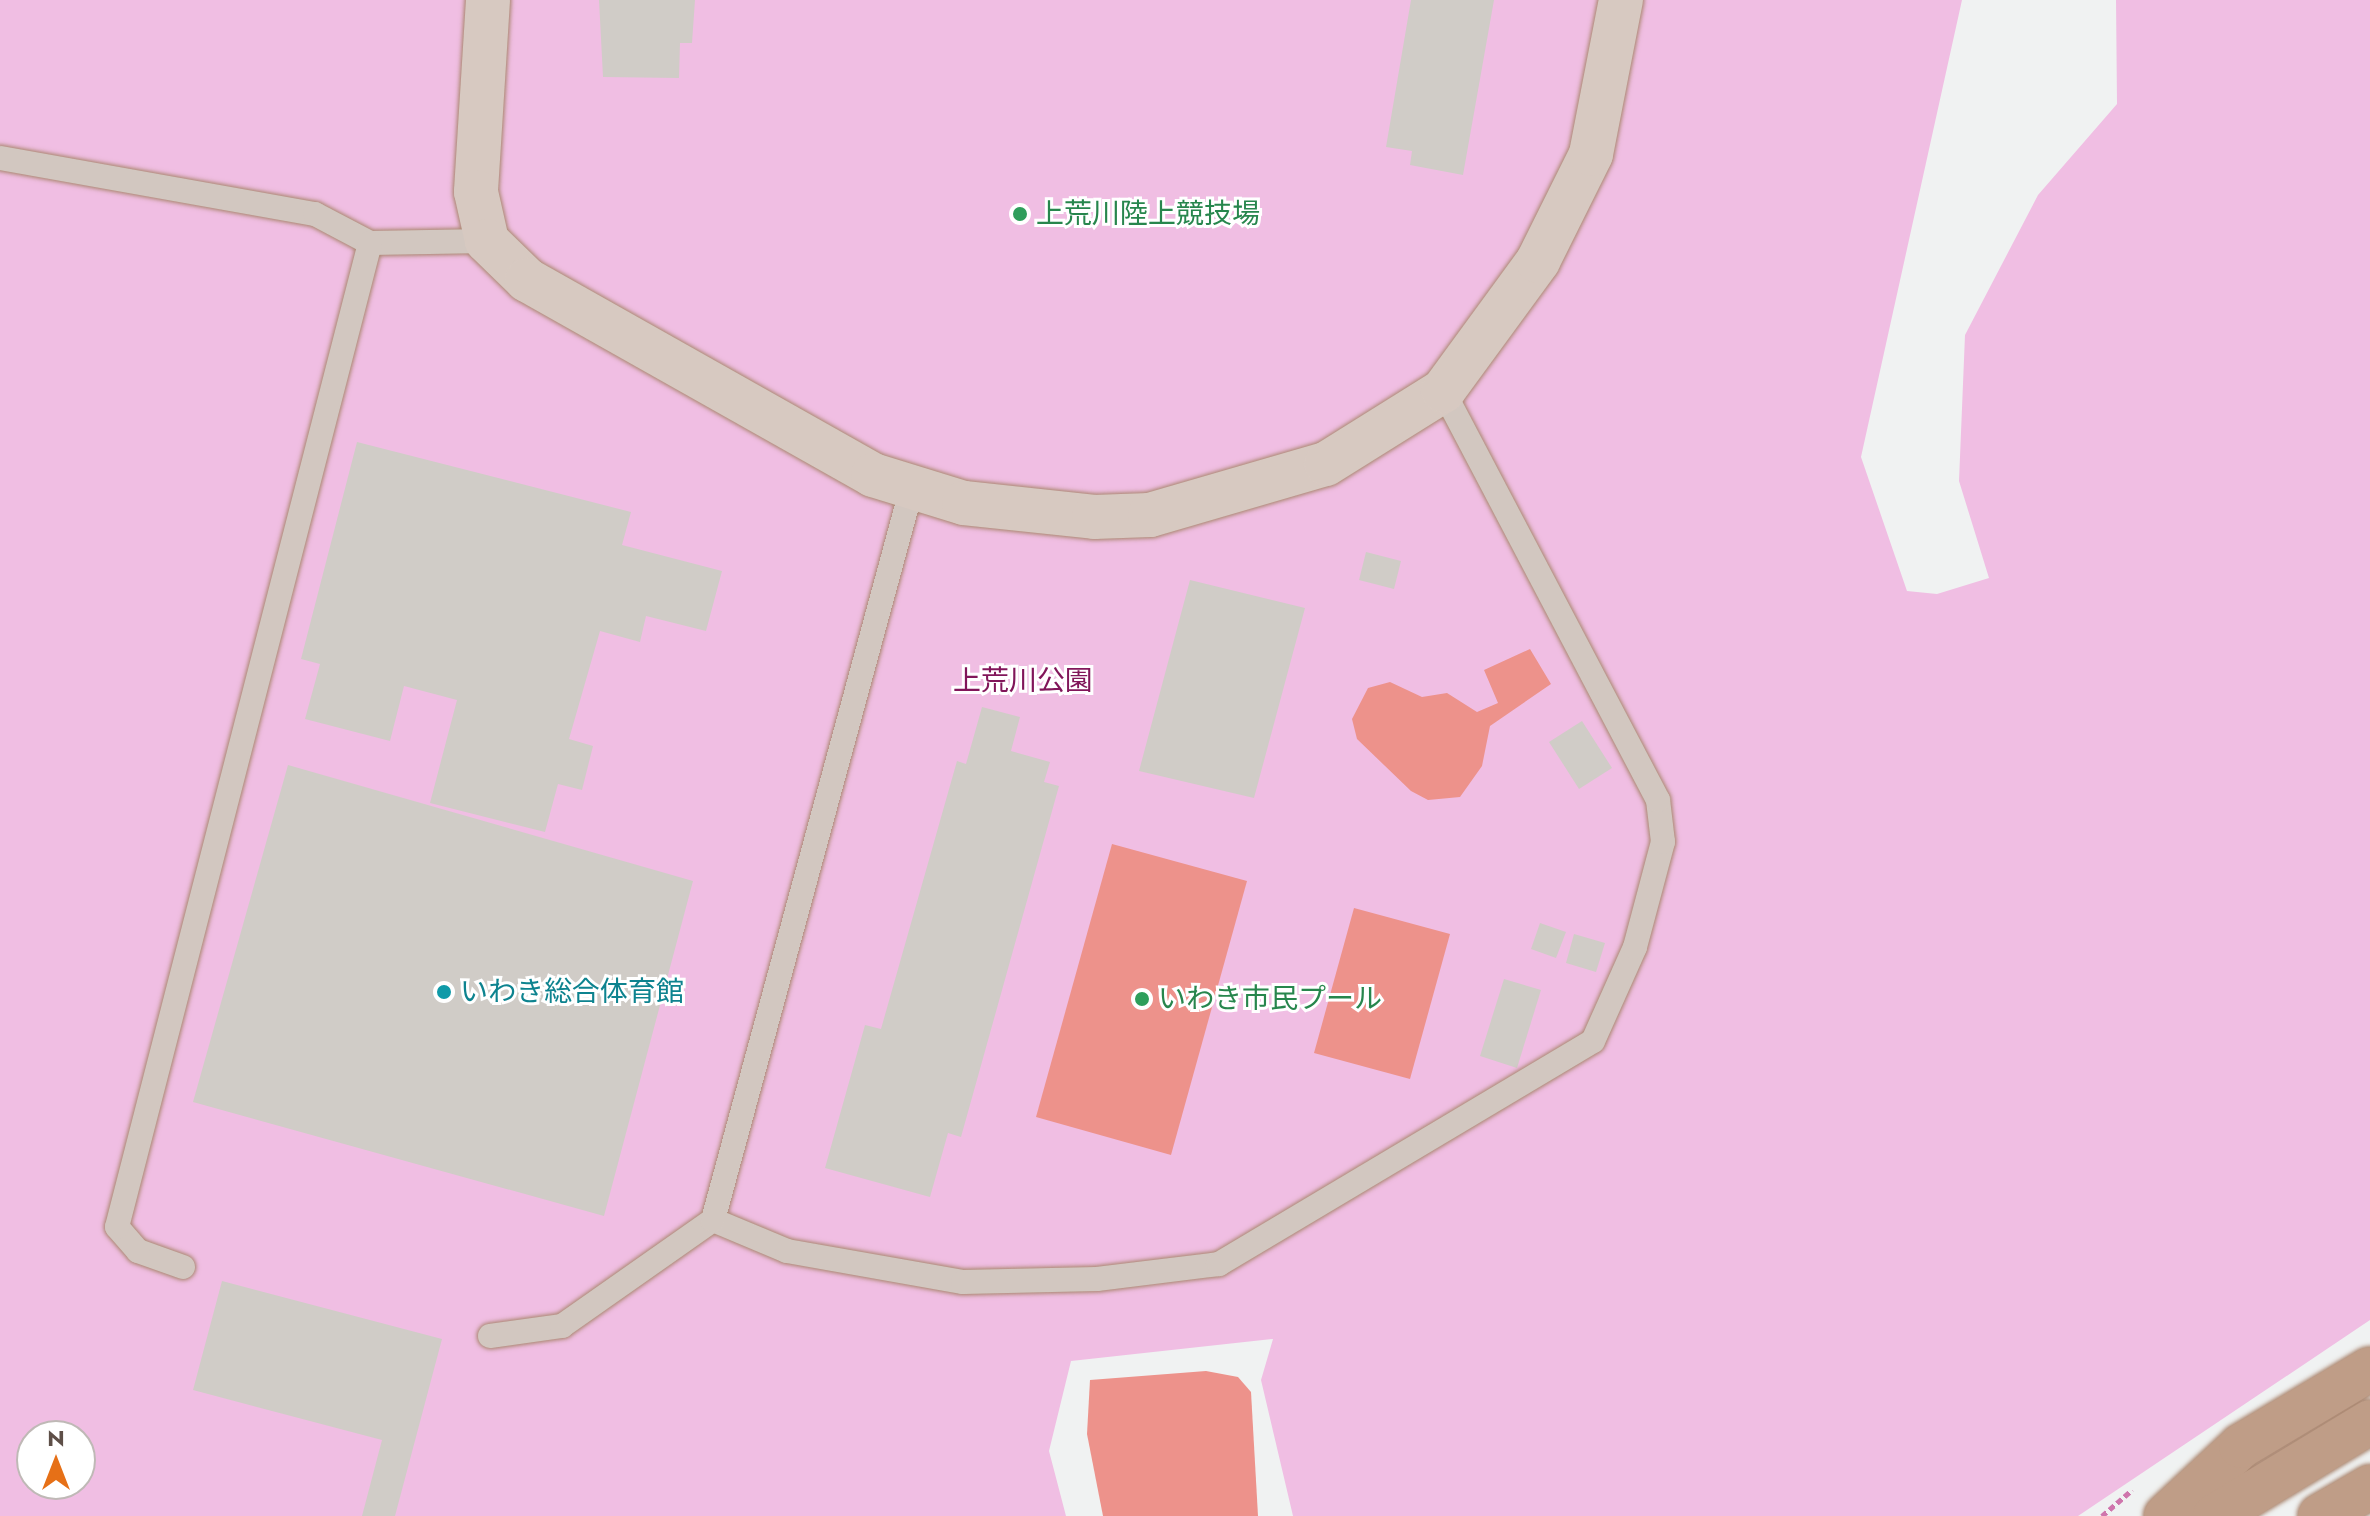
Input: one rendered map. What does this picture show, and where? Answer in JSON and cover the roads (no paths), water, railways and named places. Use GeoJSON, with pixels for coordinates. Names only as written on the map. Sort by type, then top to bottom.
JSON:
{"type":"FeatureCollection","features":[{"type":"Feature","properties":{"kind":"highway"},"geometry":{"type":"LineString","coordinates":[[2166,1516],[2241,1446],[2370,1369]]}},
{"type":"Feature","properties":{"kind":"highway"},"geometry":{"type":"LineString","coordinates":[[2215,1516],[2370,1422]]}},
{"type":"Feature","properties":{"kind":"highway"},"geometry":{"type":"LineString","coordinates":[[2320,1516],[2370,1487]]}},
{"type":"Feature","properties":{"kind":"street"},"geometry":{"type":"LineString","coordinates":[[488,0],[476,125],[476,192],[487,241],[527,280],[873,475],[964,503],[1054,514],[1150,515],[1326,464],[1443,391],[1538,261],[1591,154],[1621,0]]}},
{"type":"Feature","properties":{"kind":"lane"},"geometry":{"type":"LineString","coordinates":[[0,158],[315,214],[370,243],[487,241]]}},
{"type":"Feature","properties":{"kind":"lane"},"geometry":{"type":"LineString","coordinates":[[183,1267],[138,1251],[117,1227],[370,243]]}},
{"type":"Feature","properties":{"kind":"lane"},"geometry":{"type":"LineString","coordinates":[[713,1220],[787,1251],[963,1282],[1097,1279],[1219,1264],[1593,1041],[1635,947],[1663,842],[1658,800],[1443,391]]}},
{"type":"Feature","properties":{"kind":"lane"},"geometry":{"type":"LineString","coordinates":[[490,1336],[562,1326],[713,1220],[912,487]]}},
{"type":"Feature","properties":{"kind":"place","name":"上荒川陸上競技場"},"geometry":{"type":"Point","coordinates":[1020,214]}},
{"type":"Feature","properties":{"kind":"place","name":"いわき総合体育館"},"geometry":{"type":"Point","coordinates":[444,992]}},
{"type":"Feature","properties":{"kind":"place","name":"いわき市民プール"},"geometry":{"type":"Point","coordinates":[1142,999]}},
{"type":"Feature","properties":{"kind":"park label","name":"上荒川公園"},"geometry":{"type":"Point","coordinates":[1023,681]}}]}
